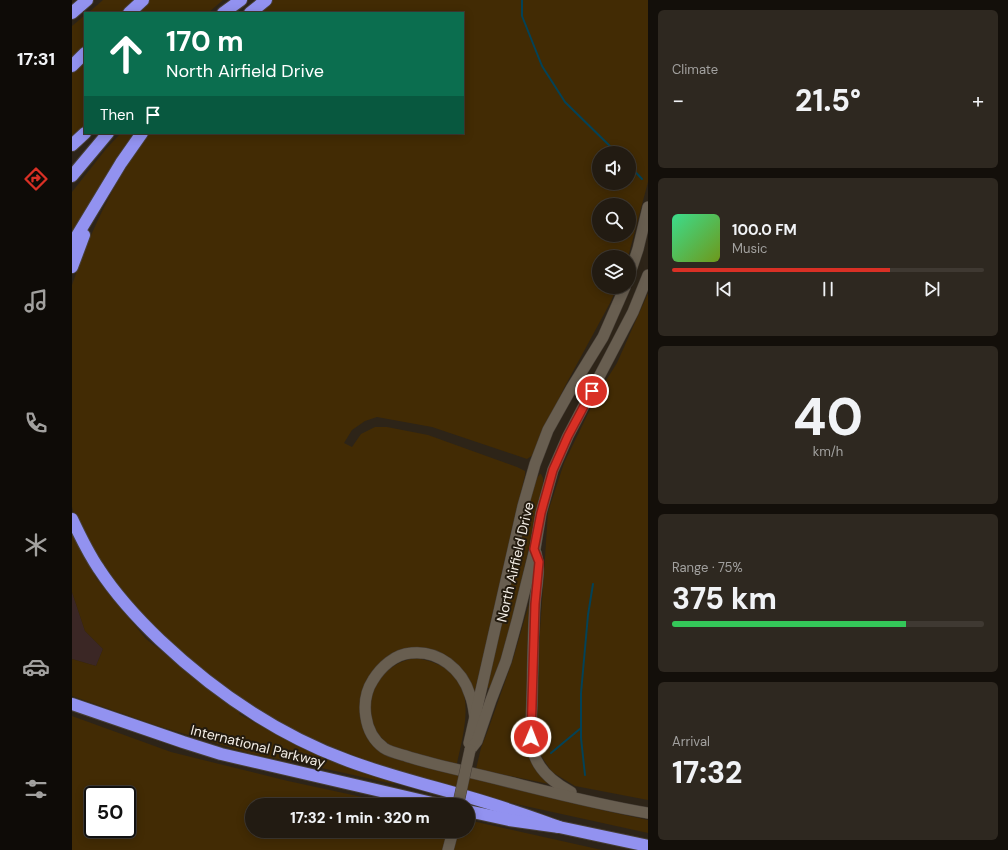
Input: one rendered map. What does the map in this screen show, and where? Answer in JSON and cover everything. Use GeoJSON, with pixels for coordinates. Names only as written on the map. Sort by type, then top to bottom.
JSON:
{"type":"FeatureCollection","features":[{"type":"Feature","properties":{"kind":"highway"},"geometry":{"type":"LineString","coordinates":[[72,13],[87,0]]}},
{"type":"Feature","properties":{"kind":"highway"},"geometry":{"type":"LineString","coordinates":[[130,12],[143,0]]}},
{"type":"Feature","properties":{"kind":"highway"},"geometry":{"type":"LineString","coordinates":[[224,12],[241,0]]}},
{"type":"Feature","properties":{"kind":"highway"},"geometry":{"type":"LineString","coordinates":[[251,12],[266,0]]}},
{"type":"Feature","properties":{"kind":"highway"},"geometry":{"type":"LineString","coordinates":[[72,66],[84,54]]}},
{"type":"Feature","properties":{"kind":"highway"},"geometry":{"type":"LineString","coordinates":[[72,145],[84,134]]}},
{"type":"Feature","properties":{"kind":"highway"},"geometry":{"type":"LineString","coordinates":[[72,176],[107,134]]}},
{"type":"Feature","properties":{"kind":"highway"},"geometry":{"type":"LineString","coordinates":[[72,244],[121,163],[141,134]]}},
{"type":"Feature","properties":{"kind":"highway"},"geometry":{"type":"LineString","coordinates":[[72,267],[95,207]]}},
{"type":"Feature","properties":{"kind":"highway"},"geometry":{"type":"LineString","coordinates":[[72,519],[82,541],[99,570],[114,590],[151,632],[179,658],[213,686],[242,707],[294,738],[321,750],[382,772],[512,810],[559,827]]}},
{"type":"Feature","properties":{"kind":"highway","name":"International Parkway"},"geometry":{"type":"LineString","coordinates":[[72,704],[221,754],[411,798]]}},
{"type":"Feature","properties":{"kind":"highway"},"geometry":{"type":"LineString","coordinates":[[475,813],[509,820],[559,827],[644,845]]}},
{"type":"Feature","properties":{"kind":"main road"},"geometry":{"type":"LineString","coordinates":[[636,255],[648,207]]}},
{"type":"Feature","properties":{"kind":"main road","name":"North Airfield Drive"},"geometry":{"type":"LineString","coordinates":[[470,750],[476,741],[490,700],[506,661],[517,621],[541,513],[553,470],[568,436],[633,312],[648,275]]}},
{"type":"Feature","properties":{"kind":"main road","name":"North Airfield Drive"},"geometry":{"type":"LineString","coordinates":[[460,798],[470,750],[469,741],[522,506],[535,464],[548,430],[603,336],[622,294]]}},
{"type":"Feature","properties":{"kind":"main road"},"geometry":{"type":"LineString","coordinates":[[535,464],[553,470]]}},
{"type":"Feature","properties":{"kind":"main road"},"geometry":{"type":"LineString","coordinates":[[534,549],[539,562],[535,604],[533,656],[531,737],[533,751],[538,763],[549,778],[582,799]]}},
{"type":"Feature","properties":{"kind":"main road"},"geometry":{"type":"LineString","coordinates":[[475,718],[470,695],[464,681],[455,669],[445,661],[432,654],[411,653],[402,655],[386,664],[378,672],[368,687],[365,707],[368,727],[373,737],[383,747],[392,752],[424,762],[648,813]]}},
{"type":"Feature","properties":{"kind":"main road"},"geometry":{"type":"LineString","coordinates":[[448,850],[451,838]]}},
{"type":"Feature","properties":{"kind":"shaded area"},"geometry":{"type":"Polygon","coordinates":[[[103,0],[137,0],[122,12],[89,12],[103,0]]]}},
{"type":"Feature","properties":{"kind":"shaded area"},"geometry":{"type":"Polygon","coordinates":[[[150,0],[223,0],[209,12],[135,12],[150,0]]]}},
{"type":"Feature","properties":{"kind":"shaded area"},"geometry":{"type":"Polygon","coordinates":[[[271,0],[648,0],[648,182],[636,227],[636,198],[592,198],[592,242],[632,242],[630,250],[592,250],[592,294],[614,294],[564,388],[533,455],[527,459],[432,427],[377,417],[365,421],[352,430],[344,443],[352,447],[361,434],[375,427],[387,427],[428,435],[525,471],[475,691],[471,691],[466,678],[415,650],[367,683],[374,742],[571,802],[648,820],[648,833],[507,802],[396,770],[362,759],[290,729],[227,690],[172,644],[118,589],[92,548],[74,514],[72,507],[72,285],[95,225],[126,168],[149,134],[464,134],[464,12],[258,12],[271,0]]]}},
{"type":"Feature","properties":{"kind":"shaded area"},"geometry":{"type":"Polygon","coordinates":[[[84,16],[84,47],[72,58],[72,26],[84,16]]]}},
{"type":"Feature","properties":{"kind":"shaded area"},"geometry":{"type":"Polygon","coordinates":[[[84,62],[84,128],[72,139],[72,73],[84,62]]]}},
{"type":"Feature","properties":{"kind":"shaded area"},"geometry":{"type":"Polygon","coordinates":[[[120,134],[135,134],[92,199],[72,236],[72,192],[106,149],[120,134]]]}},
{"type":"Feature","properties":{"kind":"shaded area"},"geometry":{"type":"Polygon","coordinates":[[[648,293],[648,800],[575,786],[552,772],[539,753],[536,723],[538,661],[548,512],[564,463],[598,393],[617,363],[648,293]]]}},
{"type":"Feature","properties":{"kind":"shaded area"},"geometry":{"type":"Polygon","coordinates":[[[540,474],[543,478],[543,487],[507,643],[490,689],[487,687],[533,483],[540,474]]]}},
{"type":"Feature","properties":{"kind":"shaded area"},"geometry":{"type":"Polygon","coordinates":[[[72,528],[96,578],[146,639],[241,710],[239,714],[310,750],[395,781],[394,784],[248,753],[158,726],[72,696],[72,659],[96,666],[103,649],[85,631],[72,592],[72,528]]]}},
{"type":"Feature","properties":{"kind":"shaded area"},"geometry":{"type":"Polygon","coordinates":[[[72,592],[85,631],[103,649],[96,666],[72,659],[72,592]]]}},
{"type":"Feature","properties":{"kind":"shaded area"},"geometry":{"type":"Polygon","coordinates":[[[529,604],[532,604],[526,733],[549,784],[476,769],[481,748],[513,659],[529,604]]]}},
{"type":"Feature","properties":{"kind":"shaded area"},"geometry":{"type":"Polygon","coordinates":[[[416,658],[437,664],[451,672],[460,684],[465,697],[466,712],[457,764],[424,758],[399,750],[380,736],[373,723],[370,709],[372,695],[378,682],[388,671],[400,662],[416,658]]]}},
{"type":"Feature","properties":{"kind":"shaded area"},"geometry":{"type":"Polygon","coordinates":[[[72,716],[171,752],[288,781],[367,798],[245,798],[245,838],[475,838],[475,822],[602,850],[72,850],[72,716]]]}},
{"type":"Feature","properties":{"kind":"waterway"},"geometry":{"type":"LineString","coordinates":[[522,0],[522,16],[542,66],[565,102],[610,146]]}},
{"type":"Feature","properties":{"kind":"waterway"},"geometry":{"type":"LineString","coordinates":[[636,173],[642,179]]}},
{"type":"Feature","properties":{"kind":"waterway"},"geometry":{"type":"LineString","coordinates":[[585,775],[581,738],[581,693],[588,615],[593,584]]}},
{"type":"Feature","properties":{"kind":"waterway"},"geometry":{"type":"LineString","coordinates":[[551,753],[581,728]]}},
{"type":"Feature","properties":{"kind":"route"},"geometry":{"type":"LineString","coordinates":[[531,737],[535,604],[539,562],[534,549],[541,513],[553,470],[568,436],[592,391]]}}]}
